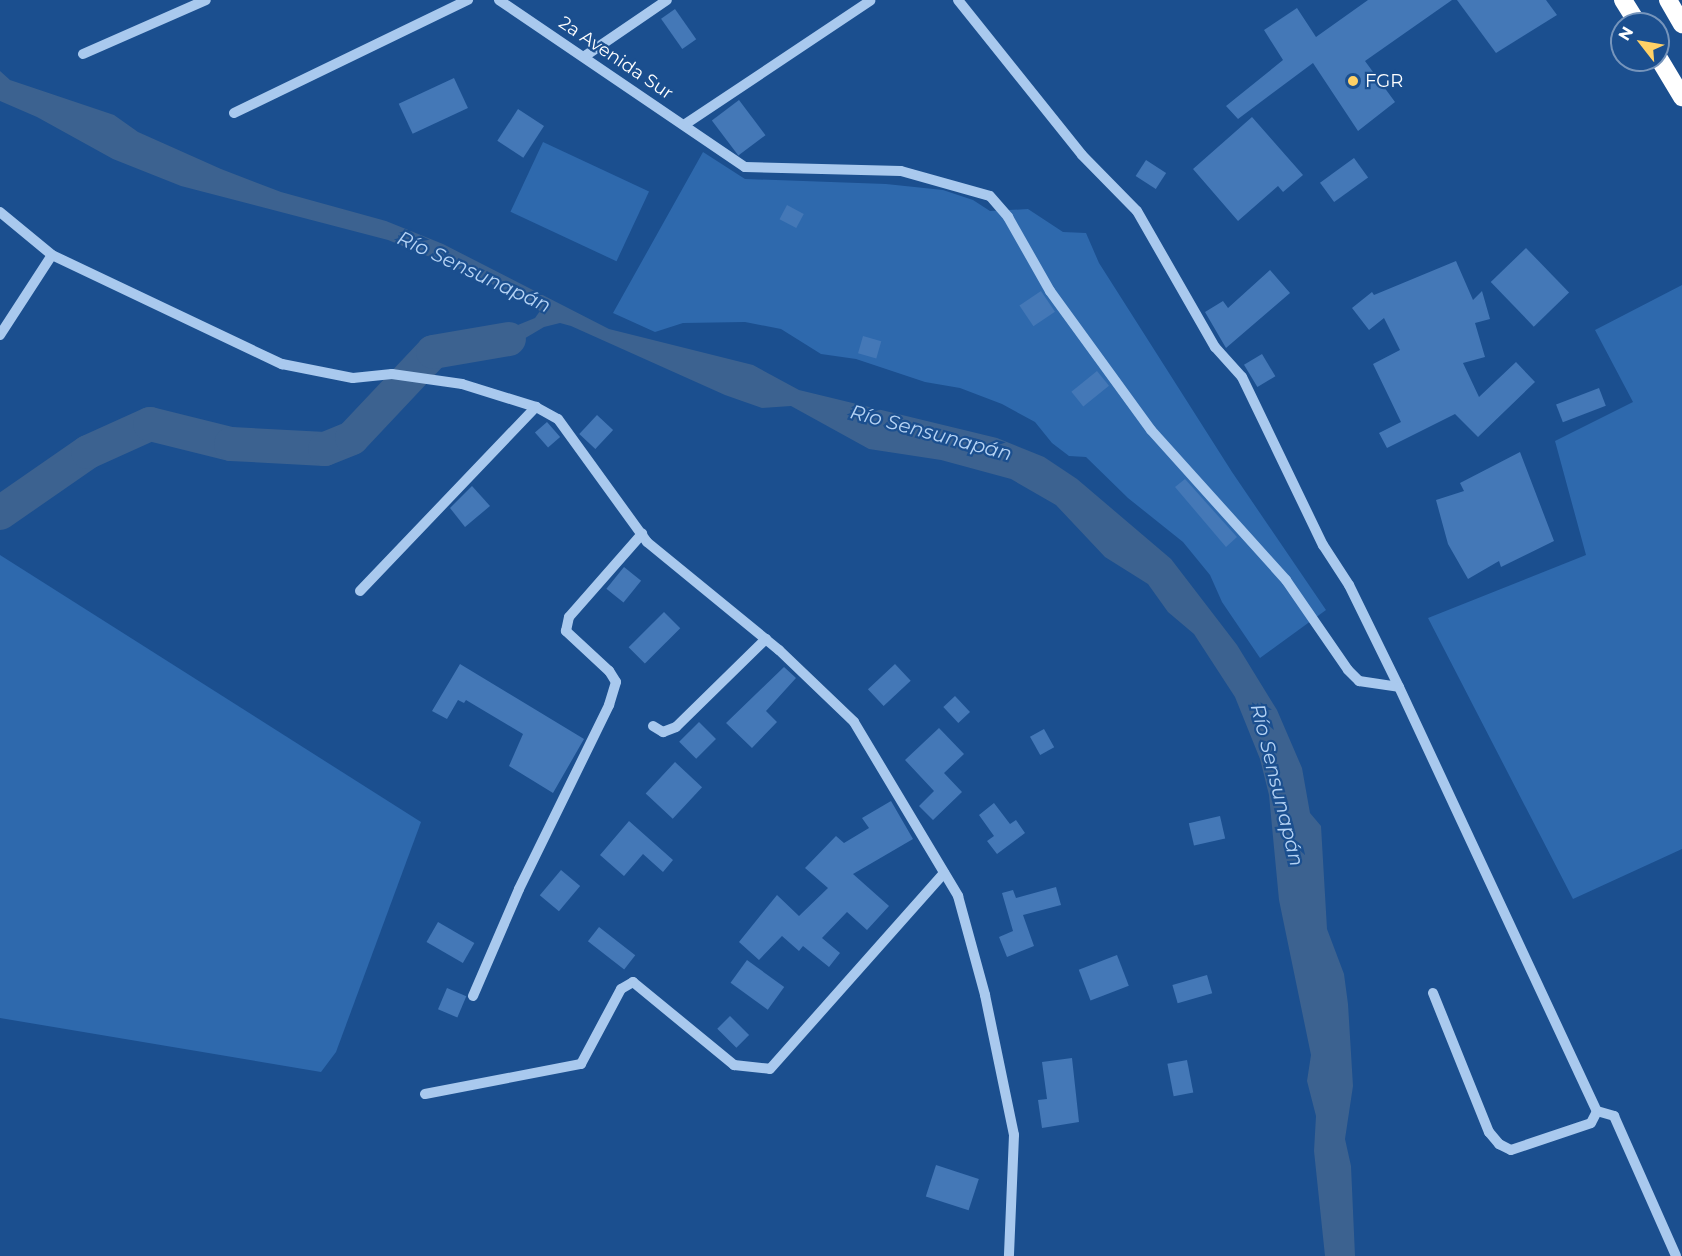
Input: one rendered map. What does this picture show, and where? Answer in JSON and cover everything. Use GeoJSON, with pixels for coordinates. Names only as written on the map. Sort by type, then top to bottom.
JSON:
{"type":"FeatureCollection","features":[{"type":"Feature","properties":{"kind":"highway"},"geometry":{"type":"LineString","coordinates":[[1668,0],[1682,24]]}},
{"type":"Feature","properties":{"kind":"highway"},"geometry":{"type":"LineString","coordinates":[[1667,72],[1682,97]]}},
{"type":"Feature","properties":{"kind":"street"},"geometry":{"type":"LineString","coordinates":[[83,54],[206,0]]}},
{"type":"Feature","properties":{"kind":"street"},"geometry":{"type":"LineString","coordinates":[[234,114],[468,0]]}},
{"type":"Feature","properties":{"kind":"street","name":"2a Avenida Sur"},"geometry":{"type":"LineString","coordinates":[[499,0],[585,56],[745,167],[901,171],[990,196],[1008,217],[1043,281],[1151,430],[1286,580],[1348,670],[1359,681],[1399,687]]}},
{"type":"Feature","properties":{"kind":"street"},"geometry":{"type":"LineString","coordinates":[[585,56],[667,0]]}},
{"type":"Feature","properties":{"kind":"street"},"geometry":{"type":"LineString","coordinates":[[958,0],[1082,155],[1137,211],[1215,347],[1242,377],[1323,545],[1348,585],[1399,687],[1597,1111],[1614,1116],[1676,1256]]}},
{"type":"Feature","properties":{"kind":"street"},"geometry":{"type":"LineString","coordinates":[[684,125],[870,1]]}},
{"type":"Feature","properties":{"kind":"street"},"geometry":{"type":"LineString","coordinates":[[0,212],[52,255],[282,364],[353,378],[392,374],[462,384],[536,407],[558,419],[642,534],[766,639],[854,722],[958,896],[982,984],[1014,1135],[1009,1256]]}},
{"type":"Feature","properties":{"kind":"street"},"geometry":{"type":"LineString","coordinates":[[0,335],[52,255]]}},
{"type":"Feature","properties":{"kind":"street"},"geometry":{"type":"LineString","coordinates":[[360,591],[536,407]]}},
{"type":"Feature","properties":{"kind":"street"},"geometry":{"type":"LineString","coordinates":[[473,996],[519,889],[609,705],[616,682],[609,671],[566,631],[569,617],[642,534]]}},
{"type":"Feature","properties":{"kind":"street"},"geometry":{"type":"LineString","coordinates":[[653,726],[663,732],[676,728],[766,639]]}},
{"type":"Feature","properties":{"kind":"street"},"geometry":{"type":"LineString","coordinates":[[425,1094],[581,1064],[621,989],[633,982],[734,1065],[770,1069],[944,873]]}},
{"type":"Feature","properties":{"kind":"street"},"geometry":{"type":"LineString","coordinates":[[1433,993],[1489,1132],[1499,1144],[1511,1150],[1591,1123],[1597,1111]]}},
{"type":"Feature","properties":{"kind":"shaded area"},"geometry":{"type":"Polygon","coordinates":[[[543,142],[649,191],[616,261],[510,212],[543,142]]]}},
{"type":"Feature","properties":{"kind":"shaded area"},"geometry":{"type":"Polygon","coordinates":[[[703,152],[745,179],[886,184],[943,190],[973,200],[990,211],[1028,209],[1063,232],[1086,233],[1099,263],[1232,472],[1326,610],[1260,658],[1222,602],[1210,575],[1183,542],[1128,498],[1086,457],[1069,456],[1052,443],[1035,422],[1002,404],[960,388],[925,382],[856,359],[821,354],[781,329],[745,322],[683,323],[655,332],[613,313],[703,152]]]}},
{"type":"Feature","properties":{"kind":"shaded area"},"geometry":{"type":"Polygon","coordinates":[[[1682,285],[1682,849],[1573,899],[1428,618],[1586,555],[1555,441],[1633,402],[1595,330],[1682,285]]]}},
{"type":"Feature","properties":{"kind":"shaded area"},"geometry":{"type":"Polygon","coordinates":[[[0,555],[421,822],[336,1052],[321,1072],[0,1018],[0,555]]]}},
{"type":"Feature","properties":{"kind":"water","name":"Río Sensunapán"},"geometry":{"type":"Polygon","coordinates":[[[0,71],[10,80],[114,115],[138,132],[221,169],[281,192],[386,221],[443,244],[609,329],[753,365],[799,390],[997,438],[1044,457],[1077,479],[1171,559],[1237,645],[1277,710],[1302,768],[1310,813],[1321,826],[1327,929],[1344,974],[1348,1004],[1353,1086],[1345,1139],[1351,1166],[1355,1256],[1325,1256],[1314,1151],[1316,1116],[1307,1081],[1311,1055],[1279,900],[1269,795],[1260,759],[1235,697],[1194,634],[1168,612],[1148,584],[1105,557],[1056,505],[1011,479],[941,460],[869,449],[791,406],[762,408],[725,395],[571,326],[560,323],[544,327],[498,354],[463,347],[535,318],[540,311],[479,277],[388,240],[181,186],[113,159],[37,117],[0,101],[0,71]]]}},
{"type":"Feature","properties":{"kind":"building","name":"FGR"},"geometry":{"type":"Polygon","coordinates":[[[1368,0],[1452,0],[1365,61],[1395,102],[1358,131],[1313,63],[1238,119],[1226,106],[1283,60],[1264,30],[1297,8],[1316,37],[1368,0]]]}},
{"type":"Feature","properties":{"kind":"building"},"geometry":{"type":"Polygon","coordinates":[[[1457,0],[1546,0],[1557,15],[1496,53],[1457,0]]]}},
{"type":"Feature","properties":{"kind":"building"},"geometry":{"type":"Polygon","coordinates":[[[675,9],[696,39],[682,49],[661,19],[675,9]]]}},
{"type":"Feature","properties":{"kind":"building"},"geometry":{"type":"Polygon","coordinates":[[[454,78],[468,108],[413,134],[399,104],[454,78]]]}},
{"type":"Feature","properties":{"kind":"building"},"geometry":{"type":"Polygon","coordinates":[[[739,100],[765,135],[738,156],[712,120],[739,100]]]}},
{"type":"Feature","properties":{"kind":"building"},"geometry":{"type":"Polygon","coordinates":[[[518,109],[544,126],[523,158],[497,141],[518,109]]]}},
{"type":"Feature","properties":{"kind":"building"},"geometry":{"type":"Polygon","coordinates":[[[1252,117],[1303,175],[1283,192],[1278,186],[1238,221],[1193,169],[1252,117]]]}},
{"type":"Feature","properties":{"kind":"building"},"geometry":{"type":"Polygon","coordinates":[[[1354,158],[1368,177],[1334,202],[1320,183],[1354,158]]]}},
{"type":"Feature","properties":{"kind":"building"},"geometry":{"type":"Polygon","coordinates":[[[1146,160],[1166,173],[1156,189],[1136,176],[1146,160]]]}},
{"type":"Feature","properties":{"kind":"building"},"geometry":{"type":"Polygon","coordinates":[[[787,205],[804,214],[796,228],[779,219],[787,205]]]}},
{"type":"Feature","properties":{"kind":"building"},"geometry":{"type":"Polygon","coordinates":[[[1526,248],[1569,293],[1534,327],[1491,282],[1526,248]]]}},
{"type":"Feature","properties":{"kind":"building"},"geometry":{"type":"Polygon","coordinates":[[[1456,261],[1473,300],[1482,291],[1490,319],[1475,323],[1485,357],[1463,363],[1479,397],[1516,362],[1535,382],[1478,437],[1455,414],[1387,448],[1379,433],[1401,422],[1373,364],[1400,350],[1384,318],[1369,330],[1352,308],[1372,292],[1374,295],[1456,261]]]}},
{"type":"Feature","properties":{"kind":"building"},"geometry":{"type":"Polygon","coordinates":[[[1270,270],[1290,293],[1226,348],[1205,312],[1223,301],[1228,308],[1270,270]]]}},
{"type":"Feature","properties":{"kind":"building"},"geometry":{"type":"Polygon","coordinates":[[[1041,291],[1055,312],[1033,326],[1019,306],[1041,291]]]}},
{"type":"Feature","properties":{"kind":"building"},"geometry":{"type":"Polygon","coordinates":[[[863,336],[881,341],[876,359],[858,353],[863,336]]]}},
{"type":"Feature","properties":{"kind":"building"},"geometry":{"type":"Polygon","coordinates":[[[1262,354],[1275,376],[1257,387],[1244,365],[1262,354]]]}},
{"type":"Feature","properties":{"kind":"building"},"geometry":{"type":"Polygon","coordinates":[[[1097,371],[1109,386],[1083,407],[1071,392],[1097,371]]]}},
{"type":"Feature","properties":{"kind":"building"},"geometry":{"type":"Polygon","coordinates":[[[1599,388],[1606,406],[1563,422],[1556,404],[1599,388]]]}},
{"type":"Feature","properties":{"kind":"building"},"geometry":{"type":"Polygon","coordinates":[[[597,415],[613,430],[595,449],[579,434],[597,415]]]}},
{"type":"Feature","properties":{"kind":"building"},"geometry":{"type":"Polygon","coordinates":[[[547,422],[560,437],[548,448],[535,432],[547,422]]]}},
{"type":"Feature","properties":{"kind":"building"},"geometry":{"type":"Polygon","coordinates":[[[1520,452],[1554,541],[1501,567],[1499,561],[1468,579],[1448,544],[1436,500],[1464,491],[1460,483],[1520,452]]]}},
{"type":"Feature","properties":{"kind":"building"},"geometry":{"type":"Polygon","coordinates":[[[1185,479],[1237,537],[1226,547],[1175,487],[1185,479]]]}},
{"type":"Feature","properties":{"kind":"building"},"geometry":{"type":"Polygon","coordinates":[[[472,486],[490,506],[465,527],[450,508],[472,486]]]}},
{"type":"Feature","properties":{"kind":"building"},"geometry":{"type":"Polygon","coordinates":[[[624,567],[641,581],[623,603],[606,589],[624,567]]]}},
{"type":"Feature","properties":{"kind":"building"},"geometry":{"type":"Polygon","coordinates":[[[664,612],[680,628],[645,664],[629,647],[664,612]]]}},
{"type":"Feature","properties":{"kind":"building"},"geometry":{"type":"Polygon","coordinates":[[[460,664],[584,739],[553,793],[509,766],[523,734],[466,700],[464,703],[458,700],[447,719],[432,711],[460,664]]]}},
{"type":"Feature","properties":{"kind":"building"},"geometry":{"type":"Polygon","coordinates":[[[895,664],[911,681],[884,706],[868,689],[895,664]]]}},
{"type":"Feature","properties":{"kind":"building"},"geometry":{"type":"Polygon","coordinates":[[[784,667],[796,678],[766,711],[777,722],[752,748],[726,723],[784,667]]]}},
{"type":"Feature","properties":{"kind":"building"},"geometry":{"type":"Polygon","coordinates":[[[955,696],[970,712],[958,723],[943,707],[955,696]]]}},
{"type":"Feature","properties":{"kind":"building"},"geometry":{"type":"Polygon","coordinates":[[[699,722],[716,739],[696,759],[679,742],[699,722]]]}},
{"type":"Feature","properties":{"kind":"building"},"geometry":{"type":"Polygon","coordinates":[[[939,728],[964,754],[944,773],[962,792],[933,820],[919,806],[934,791],[905,760],[939,728]]]}},
{"type":"Feature","properties":{"kind":"building"},"geometry":{"type":"Polygon","coordinates":[[[1044,729],[1054,747],[1040,755],[1030,737],[1044,729]]]}},
{"type":"Feature","properties":{"kind":"building"},"geometry":{"type":"Polygon","coordinates":[[[675,762],[702,787],[673,819],[646,793],[675,762]]]}},
{"type":"Feature","properties":{"kind":"building"},"geometry":{"type":"Polygon","coordinates":[[[891,801],[913,839],[853,874],[889,906],[867,930],[847,912],[822,938],[840,953],[829,967],[803,946],[799,951],[782,936],[759,960],[739,942],[777,895],[799,916],[828,888],[805,868],[836,836],[844,843],[869,828],[862,818],[891,801]]]}},
{"type":"Feature","properties":{"kind":"building"},"geometry":{"type":"Polygon","coordinates":[[[994,803],[1010,824],[1016,820],[1025,833],[997,854],[987,841],[994,836],[979,815],[994,803]]]}},
{"type":"Feature","properties":{"kind":"building"},"geometry":{"type":"Polygon","coordinates":[[[1220,816],[1225,838],[1194,846],[1189,823],[1220,816]]]}},
{"type":"Feature","properties":{"kind":"building"},"geometry":{"type":"Polygon","coordinates":[[[629,821],[673,860],[663,872],[643,854],[624,876],[600,855],[629,821]]]}},
{"type":"Feature","properties":{"kind":"building"},"geometry":{"type":"Polygon","coordinates":[[[561,870],[580,886],[559,911],[540,895],[561,870]]]}},
{"type":"Feature","properties":{"kind":"building"},"geometry":{"type":"Polygon","coordinates":[[[1056,887],[1061,905],[1023,915],[1034,946],[1007,957],[999,937],[1013,931],[1002,893],[1013,890],[1016,898],[1056,887]]]}},
{"type":"Feature","properties":{"kind":"building"},"geometry":{"type":"Polygon","coordinates":[[[438,922],[474,943],[463,963],[426,942],[438,922]]]}},
{"type":"Feature","properties":{"kind":"building"},"geometry":{"type":"Polygon","coordinates":[[[599,927],[635,955],[624,970],[588,941],[599,927]]]}},
{"type":"Feature","properties":{"kind":"building"},"geometry":{"type":"Polygon","coordinates":[[[1117,955],[1129,986],[1091,1001],[1079,970],[1117,955]]]}},
{"type":"Feature","properties":{"kind":"building"},"geometry":{"type":"Polygon","coordinates":[[[747,960],[784,987],[768,1010],[731,983],[747,960]]]}},
{"type":"Feature","properties":{"kind":"building"},"geometry":{"type":"Polygon","coordinates":[[[1207,975],[1212,993],[1178,1003],[1172,985],[1207,975]]]}},
{"type":"Feature","properties":{"kind":"building"},"geometry":{"type":"Polygon","coordinates":[[[447,988],[466,996],[457,1017],[438,1009],[447,988]]]}},
{"type":"Feature","properties":{"kind":"building"},"geometry":{"type":"Polygon","coordinates":[[[730,1016],[749,1035],[736,1048],[717,1029],[730,1016]]]}},
{"type":"Feature","properties":{"kind":"building"},"geometry":{"type":"Polygon","coordinates":[[[1072,1058],[1079,1122],[1042,1128],[1038,1100],[1047,1099],[1042,1062],[1072,1058]]]}},
{"type":"Feature","properties":{"kind":"building"},"geometry":{"type":"Polygon","coordinates":[[[1187,1060],[1193,1092],[1174,1096],[1167,1064],[1187,1060]]]}},
{"type":"Feature","properties":{"kind":"building"},"geometry":{"type":"Polygon","coordinates":[[[936,1165],[979,1179],[969,1210],[926,1196],[936,1165]]]}},
{"type":"Feature","properties":{"kind":"waterway"},"geometry":{"type":"LineString","coordinates":[[0,513],[88,452],[150,424],[231,444],[325,449],[352,438],[433,352],[509,339]]}},
{"type":"Feature","properties":{"kind":"place","name":"FGR"},"geometry":{"type":"Point","coordinates":[1353,81]}}]}
